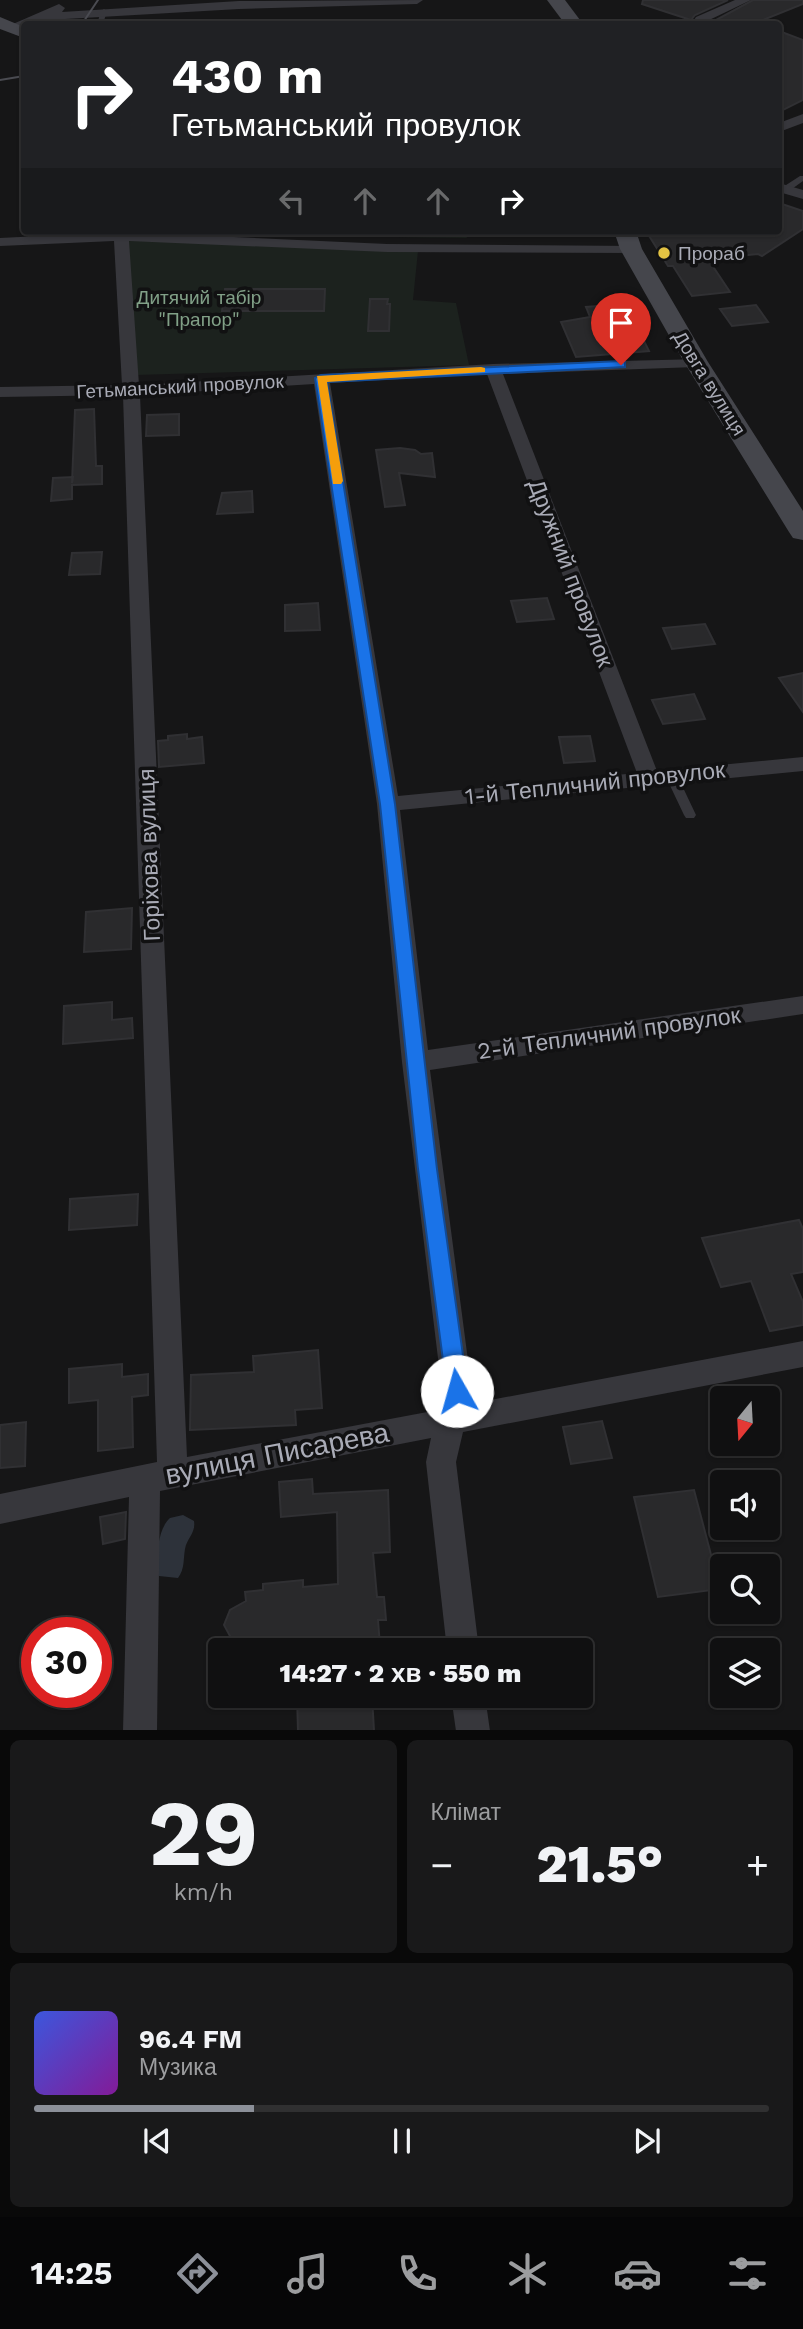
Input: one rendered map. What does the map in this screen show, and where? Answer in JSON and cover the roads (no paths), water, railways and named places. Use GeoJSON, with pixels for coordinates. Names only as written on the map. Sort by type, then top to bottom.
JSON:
{"type":"FeatureCollection","features":[{"type":"Feature","properties":{"kind":"street"},"geometry":{"type":"LineString","coordinates":[[47,16],[66,0]]}},
{"type":"Feature","properties":{"kind":"street"},"geometry":{"type":"LineString","coordinates":[[31,21],[47,16],[104,10],[417,0]]}},
{"type":"Feature","properties":{"kind":"street"},"geometry":{"type":"LineString","coordinates":[[556,0],[573,21]]}},
{"type":"Feature","properties":{"kind":"street"},"geometry":{"type":"LineString","coordinates":[[699,21],[745,0]]}},
{"type":"Feature","properties":{"kind":"street"},"geometry":{"type":"LineString","coordinates":[[782,127],[803,118]]}},
{"type":"Feature","properties":{"kind":"street"},"geometry":{"type":"LineString","coordinates":[[783,188],[803,195]]}},
{"type":"Feature","properties":{"kind":"street"},"geometry":{"type":"LineString","coordinates":[[0,242],[121,236],[387,248],[628,240]]}},
{"type":"Feature","properties":{"kind":"street","name":"Горіхова вулиця"},"geometry":{"type":"LineString","coordinates":[[121,236],[131,390],[159,1476],[140,1730]]}},
{"type":"Feature","properties":{"kind":"street","name":"Довга вулиця"},"geometry":{"type":"LineString","coordinates":[[628,240],[696,362],[803,532]]}},
{"type":"Feature","properties":{"kind":"street","name":"Гетьманський провулок"},"geometry":{"type":"LineString","coordinates":[[0,392],[131,390],[492,369],[696,362]]}},
{"type":"Feature","properties":{"kind":"street","name":"Дружний провулок"},"geometry":{"type":"LineString","coordinates":[[492,369],[649,777]]}},
{"type":"Feature","properties":{"kind":"street"},"geometry":{"type":"LineString","coordinates":[[321,378],[388,804],[415,1062],[457,1391],[441,1462],[462,1638]]}},
{"type":"Feature","properties":{"kind":"street","name":"1-й Тепличний провулок"},"geometry":{"type":"LineString","coordinates":[[388,804],[803,764]]}},
{"type":"Feature","properties":{"kind":"street","name":"2-й Тепличний провулок"},"geometry":{"type":"LineString","coordinates":[[415,1062],[803,1004]]}},
{"type":"Feature","properties":{"kind":"street","name":"вулиця Писарева"},"geometry":{"type":"LineString","coordinates":[[0,1509],[159,1476],[803,1354]]}},
{"type":"Feature","properties":{"kind":"street"},"geometry":{"type":"LineString","coordinates":[[469,1708],[472,1730]]}},
{"type":"Feature","properties":{"kind":"lane"},"geometry":{"type":"LineString","coordinates":[[101,21],[104,10]]}},
{"type":"Feature","properties":{"kind":"lane"},"geometry":{"type":"LineString","coordinates":[[783,188],[803,178]]}},
{"type":"Feature","properties":{"kind":"lane"},"geometry":{"type":"LineString","coordinates":[[671,775],[690,815]]}},
{"type":"Feature","properties":{"kind":"tram line"},"geometry":{"type":"LineString","coordinates":[[84,21],[98,0]]}},
{"type":"Feature","properties":{"kind":"tram line"},"geometry":{"type":"LineString","coordinates":[[0,80],[21,76]]}},
{"type":"Feature","properties":{"kind":"place","name":"Прораб"},"geometry":{"type":"Point","coordinates":[664,253]}},
{"type":"Feature","properties":{"kind":"park label","name":"Дитячий табір \"Прапор\""},"geometry":{"type":"Point","coordinates":[199,308]}}]}
